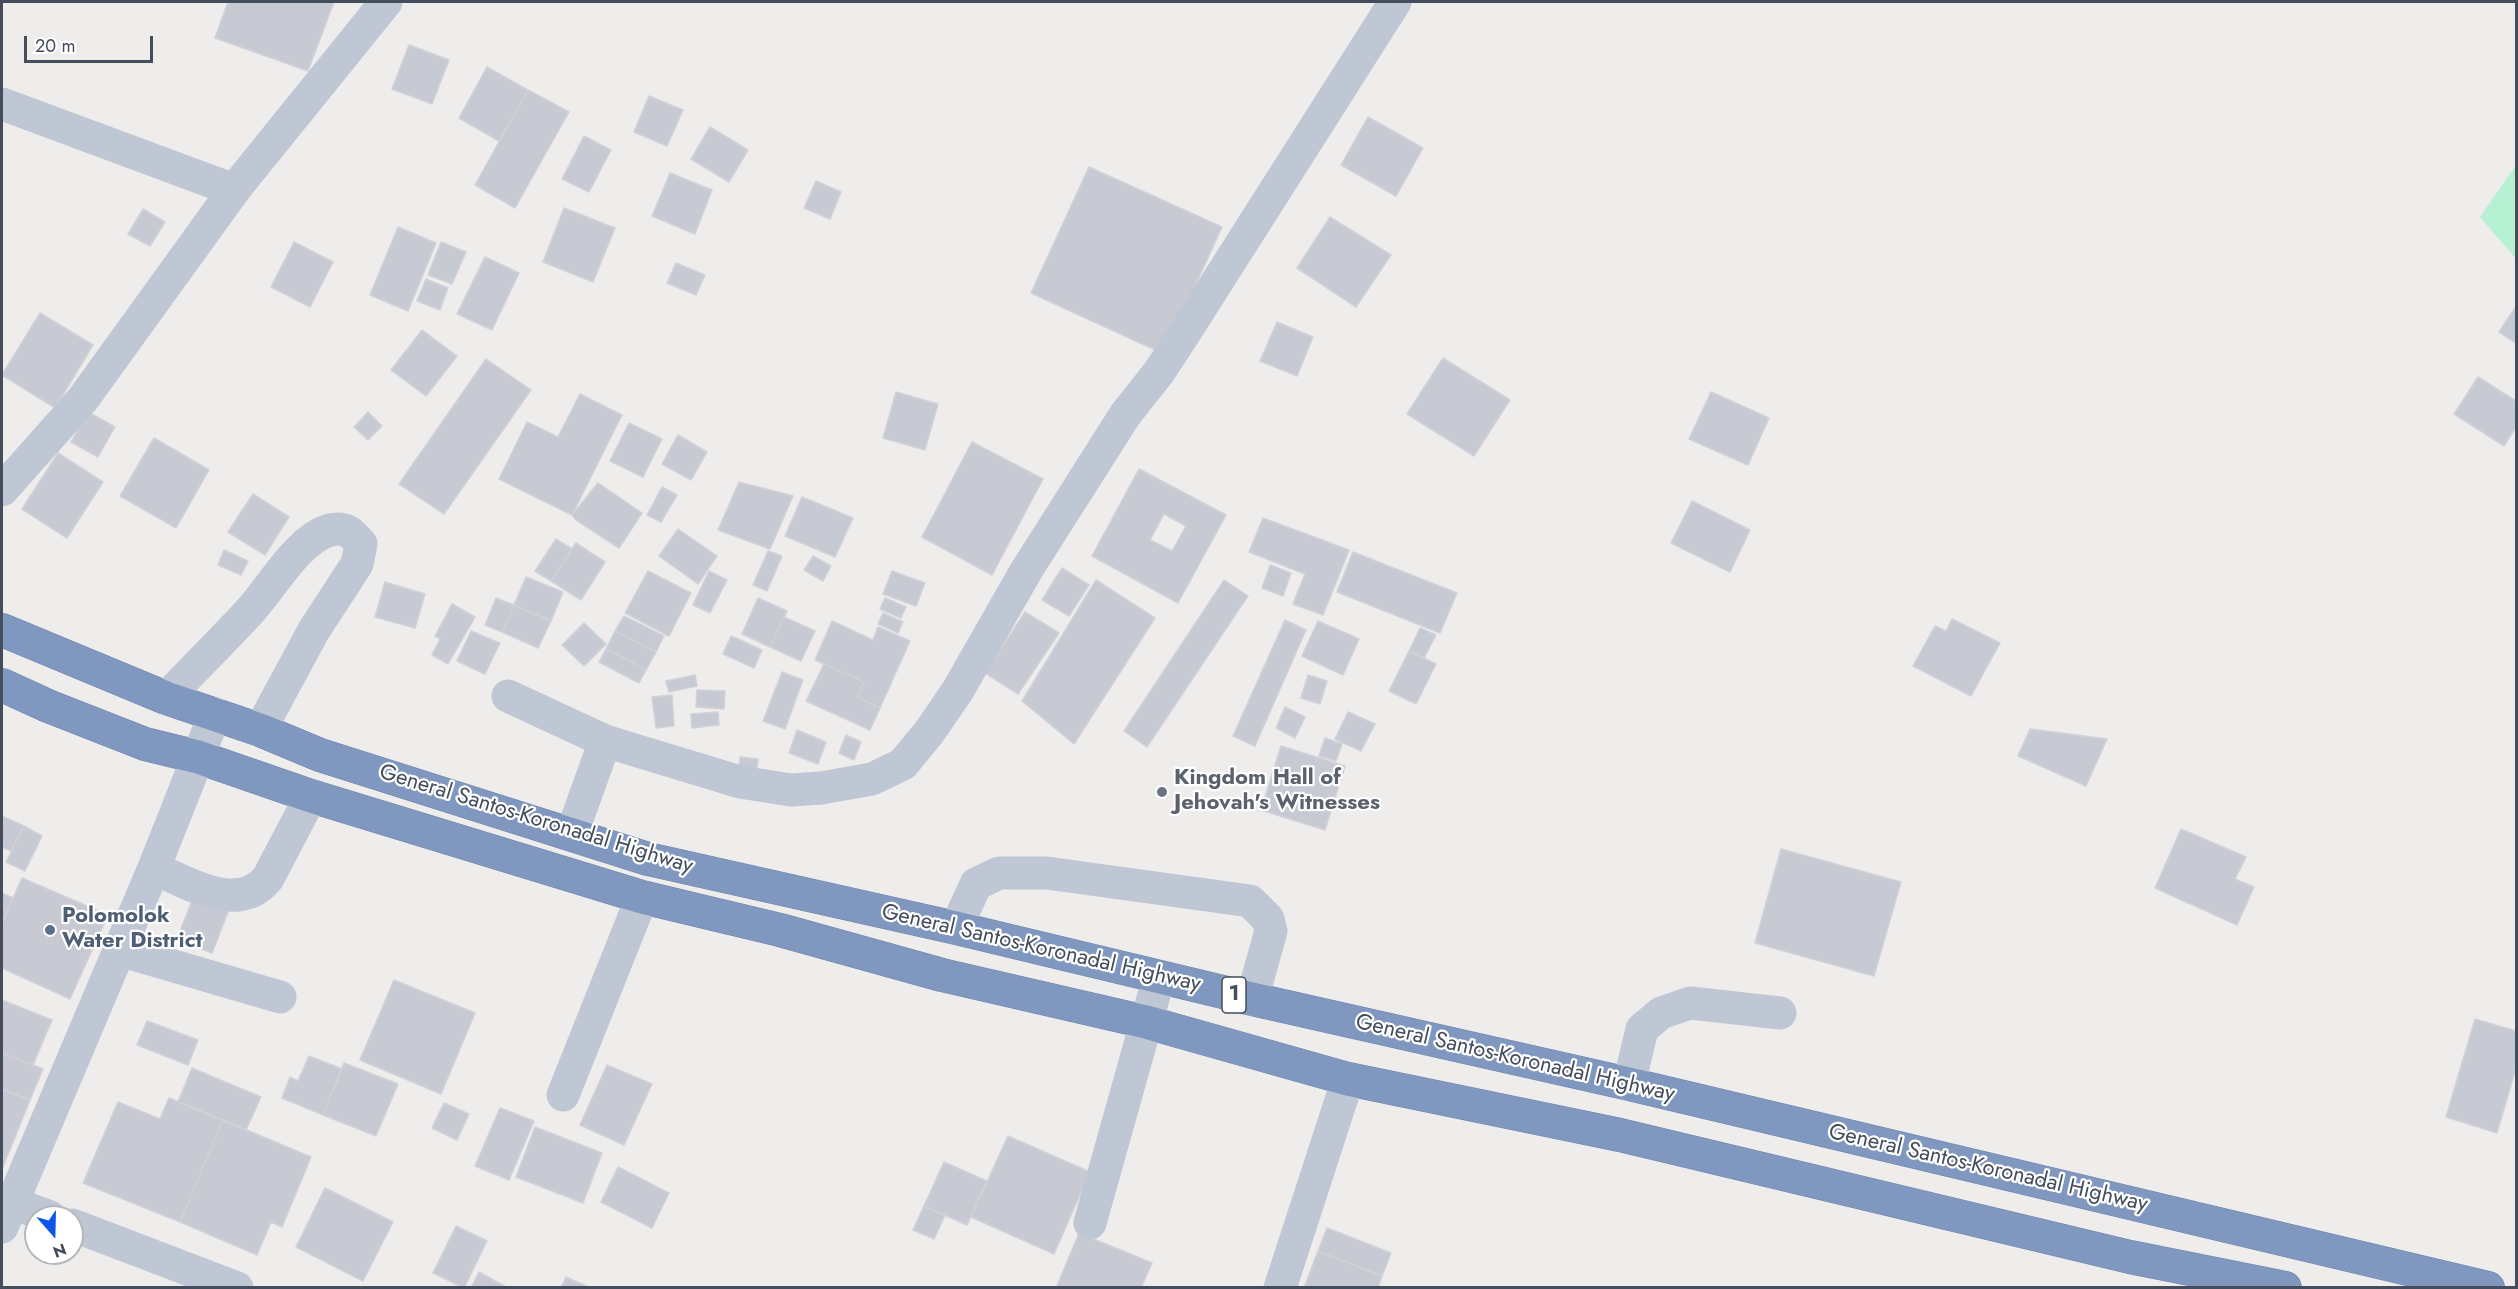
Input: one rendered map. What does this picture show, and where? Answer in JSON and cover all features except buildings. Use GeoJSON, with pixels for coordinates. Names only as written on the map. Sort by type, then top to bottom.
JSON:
{"type":"FeatureCollection","features":[{"type":"Feature","properties":{"kind":"highway","name":"General Santos-Koronadal Highway"},"geometry":{"type":"LineString","coordinates":[[2,630],[166,698],[260,730],[320,755],[572,833],[648,859],[1629,1084],[2488,1287]]}},
{"type":"Feature","properties":{"kind":"highway","name":"General Santos-Koronadal Highway"},"geometry":{"type":"LineString","coordinates":[[2,685],[48,706],[145,744],[198,757],[311,796],[642,897],[780,930],[942,975],[1146,1022],[1348,1079],[1620,1135],[2130,1257],[2285,1287]]}},
{"type":"Feature","properties":{"kind":"street"},"geometry":{"type":"LineString","coordinates":[[2,490],[83,399],[234,190],[386,2]]}},
{"type":"Feature","properties":{"kind":"street"},"geometry":{"type":"LineString","coordinates":[[508,696],[605,741],[740,782],[791,790],[821,788],[872,779],[903,764],[930,731],[958,690],[1026,571],[1125,415],[1159,372],[1395,2]]}},
{"type":"Feature","properties":{"kind":"street"},"geometry":{"type":"LineString","coordinates":[[2,104],[234,190]]}},
{"type":"Feature","properties":{"kind":"street"},"geometry":{"type":"LineString","coordinates":[[166,698],[250,610],[306,543],[329,530],[351,531],[361,544],[357,564],[314,630],[260,730]]}},
{"type":"Feature","properties":{"kind":"street"},"geometry":{"type":"LineString","coordinates":[[24,1212],[5,1209],[154,868],[215,714]]}},
{"type":"Feature","properties":{"kind":"street"},"geometry":{"type":"LineString","coordinates":[[572,833],[605,741]]}},
{"type":"Feature","properties":{"kind":"street"},"geometry":{"type":"LineString","coordinates":[[154,868],[214,894],[244,895],[260,889],[311,796]]}},
{"type":"Feature","properties":{"kind":"street"},"geometry":{"type":"LineString","coordinates":[[956,928],[976,884],[999,873],[1047,873],[1250,901],[1268,919],[1271,931],[1252,999]]}},
{"type":"Feature","properties":{"kind":"street"},"geometry":{"type":"LineString","coordinates":[[563,1095],[642,897]]}},
{"type":"Feature","properties":{"kind":"street"},"geometry":{"type":"LineString","coordinates":[[119,950],[280,997]]}},
{"type":"Feature","properties":{"kind":"street"},"geometry":{"type":"LineString","coordinates":[[1090,1223],[1159,976]]}},
{"type":"Feature","properties":{"kind":"street"},"geometry":{"type":"LineString","coordinates":[[1629,1084],[1642,1029],[1661,1013],[1690,1003],[1780,1013]]}},
{"type":"Feature","properties":{"kind":"street"},"geometry":{"type":"LineString","coordinates":[[1280,1287],[1348,1079]]}},
{"type":"Feature","properties":{"kind":"street"},"geometry":{"type":"LineString","coordinates":[[84,1230],[237,1287]]}},
{"type":"Feature","properties":{"kind":"green space"},"geometry":{"type":"Polygon","coordinates":[[[2516,165],[2516,259],[2480,217],[2516,165]]]}},
{"type":"Feature","properties":{"kind":"place","name":"Kingdom Hall of Jehovah's Witnesses"},"geometry":{"type":"Point","coordinates":[1162,792]}},
{"type":"Feature","properties":{"kind":"place","name":"Polomolok Water District"},"geometry":{"type":"Point","coordinates":[50,930]}}]}
